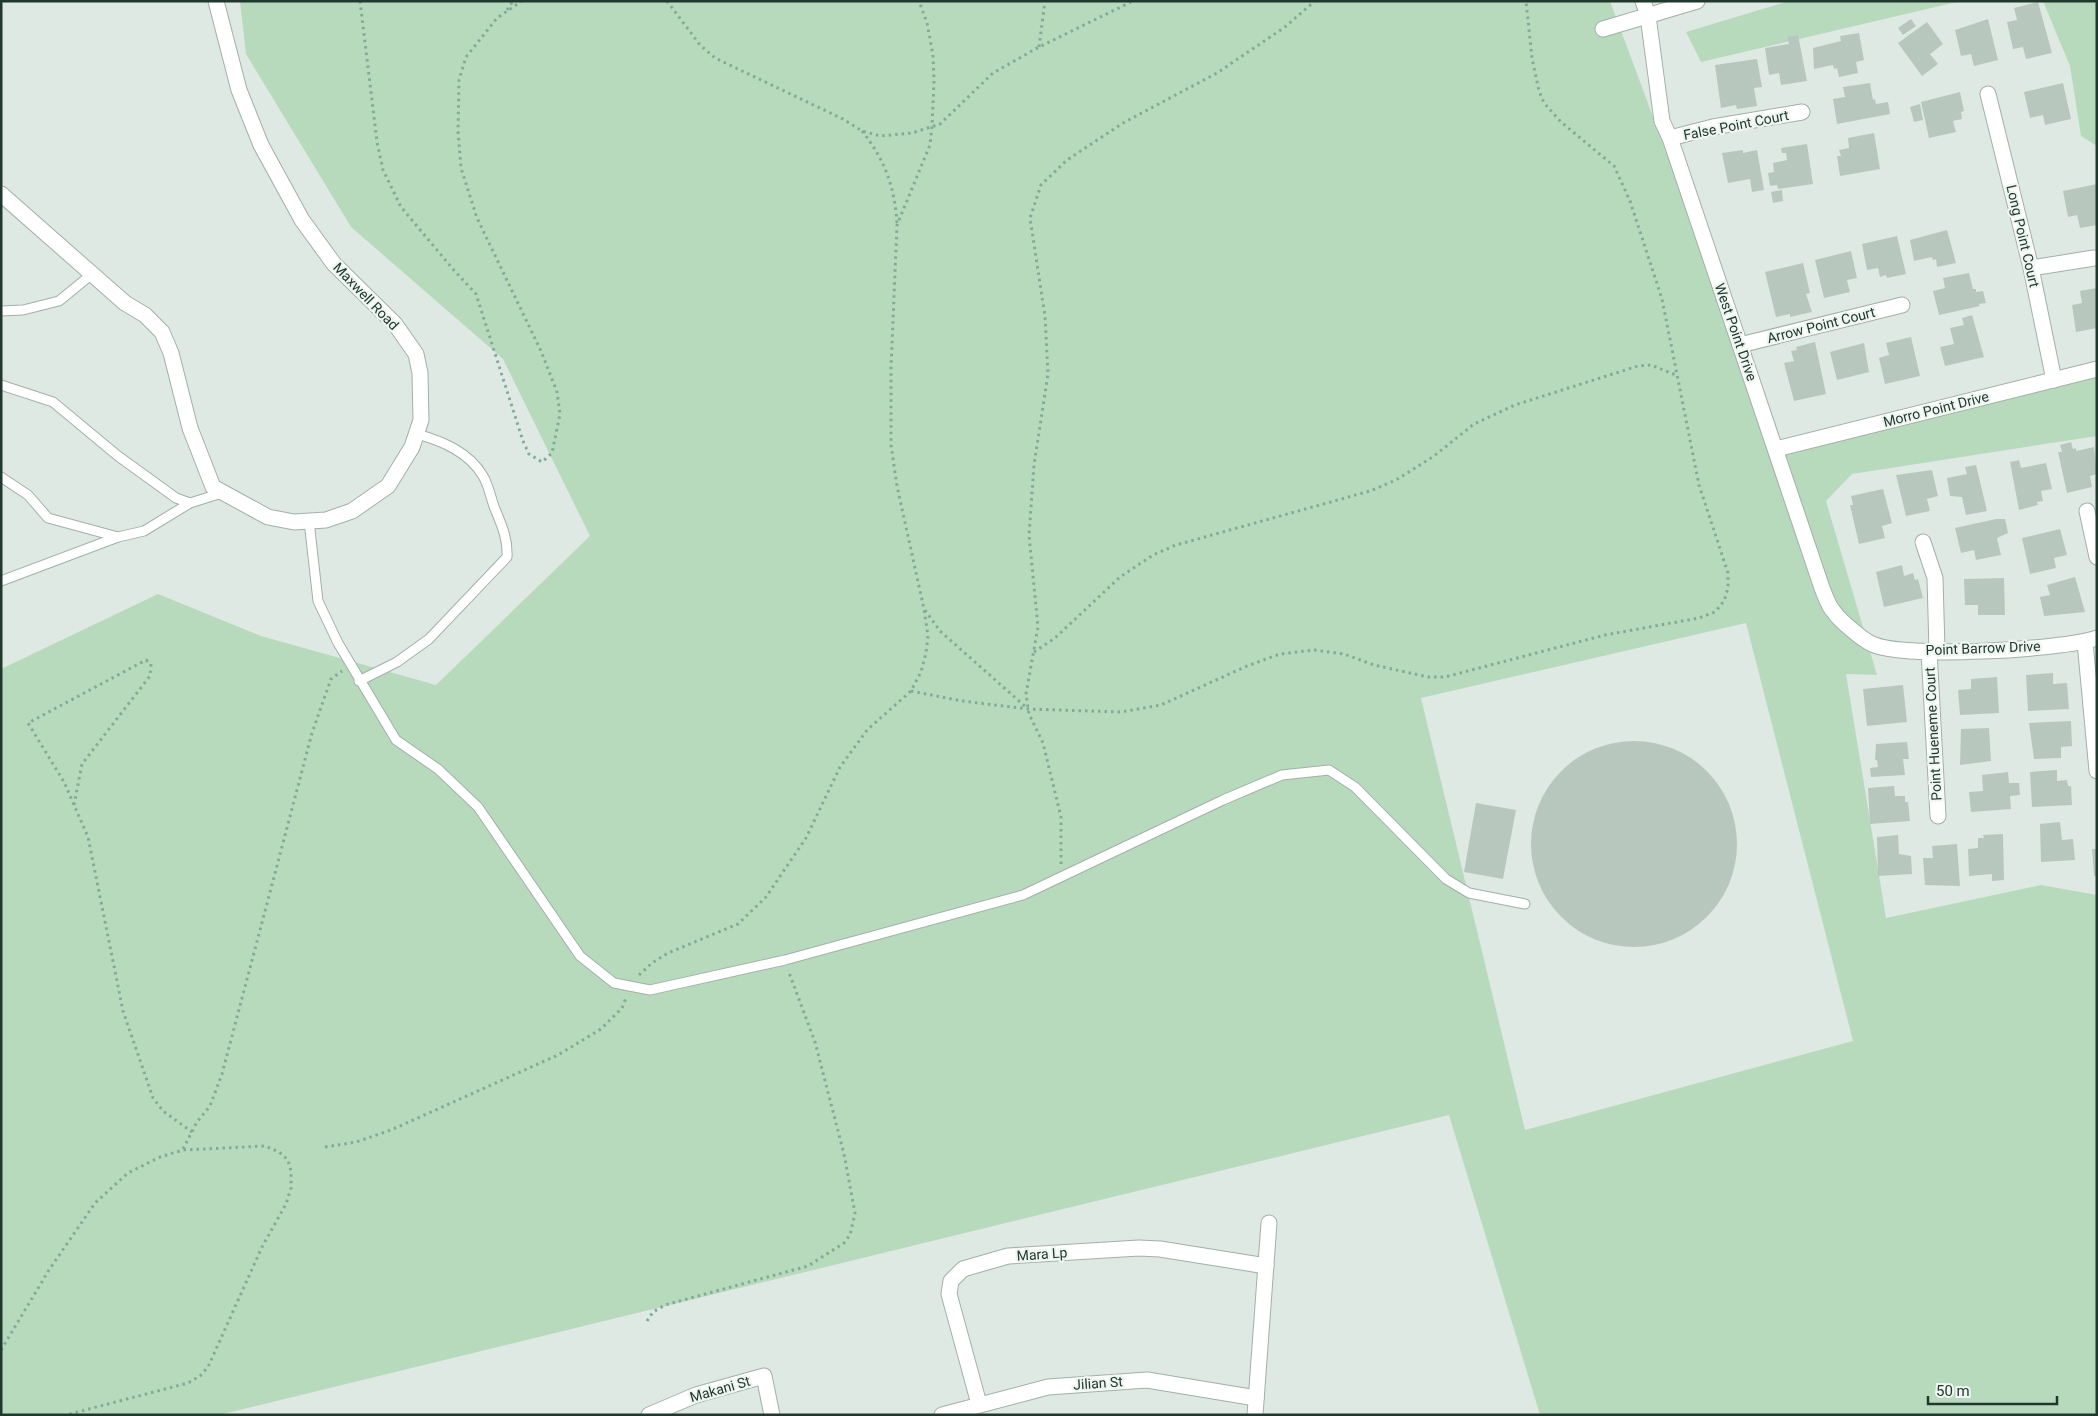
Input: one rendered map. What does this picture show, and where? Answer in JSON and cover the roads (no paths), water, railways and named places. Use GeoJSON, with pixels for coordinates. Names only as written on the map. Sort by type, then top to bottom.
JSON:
{"type":"FeatureCollection","features":[{"type":"Feature","properties":{"kind":"street","name":"Maxwell Road"},"geometry":{"type":"LineString","coordinates":[[1,194],[125,303],[145,315],[162,332],[171,353],[190,428],[212,487],[268,517],[294,522],[326,520],[352,511],[388,486],[412,447],[421,420],[420,373],[416,354],[395,324],[334,264],[302,220],[261,145],[239,90],[216,1]]}},
{"type":"Feature","properties":{"kind":"street"},"geometry":{"type":"LineString","coordinates":[[1603,29],[1646,8],[1697,1]]}},
{"type":"Feature","properties":{"kind":"street","name":"West Point Drive"},"geometry":{"type":"LineString","coordinates":[[1646,8],[1662,121],[1670,138],[1822,588],[1834,612],[1870,643]]}},
{"type":"Feature","properties":{"kind":"street","name":"Long Point Court"},"geometry":{"type":"LineString","coordinates":[[1988,94],[2031,268],[2054,380]]}},
{"type":"Feature","properties":{"kind":"street","name":"False Point Court"},"geometry":{"type":"LineString","coordinates":[[1670,138],[1712,127],[1802,112]]}},
{"type":"Feature","properties":{"kind":"street"},"geometry":{"type":"LineString","coordinates":[[2031,268],[2094,258]]}},
{"type":"Feature","properties":{"kind":"street","name":"Arrow Point Court"},"geometry":{"type":"LineString","coordinates":[[1740,345],[1902,306]]}},
{"type":"Feature","properties":{"kind":"street","name":"Morro Point Drive"},"geometry":{"type":"LineString","coordinates":[[1776,449],[2097,369]]}},
{"type":"Feature","properties":{"kind":"street"},"geometry":{"type":"LineString","coordinates":[[2087,511],[2097,557]]}},
{"type":"Feature","properties":{"kind":"street","name":"Point Hueneme Court"},"geometry":{"type":"LineString","coordinates":[[1923,542],[1935,578],[1933,651],[1938,816]]}},
{"type":"Feature","properties":{"kind":"street"},"geometry":{"type":"LineString","coordinates":[[2091,640],[2097,771]]}},
{"type":"Feature","properties":{"kind":"street","name":"Point Barrow Drive"},"geometry":{"type":"LineString","coordinates":[[1870,643],[1896,650],[1933,651],[2020,649],[2091,640]]}},
{"type":"Feature","properties":{"kind":"street"},"geometry":{"type":"LineString","coordinates":[[1255,1415],[1269,1223]]}},
{"type":"Feature","properties":{"kind":"street","name":"Mara Lp"},"geometry":{"type":"LineString","coordinates":[[979,1404],[949,1296],[951,1281],[963,1268],[1008,1256],[1139,1248],[1160,1249],[1266,1266]]}},
{"type":"Feature","properties":{"kind":"street","name":"Makani St"},"geometry":{"type":"LineString","coordinates":[[649,1415],[696,1394],[764,1376],[772,1415]]}},
{"type":"Feature","properties":{"kind":"street","name":"Jilian St"},"geometry":{"type":"LineString","coordinates":[[942,1415],[1048,1387],[1147,1380],[1256,1398]]}},
{"type":"Feature","properties":{"kind":"lane"},"geometry":{"type":"LineString","coordinates":[[1,311],[22,310],[59,301],[92,274]]}},
{"type":"Feature","properties":{"kind":"lane"},"geometry":{"type":"LineString","coordinates":[[1,385],[53,402],[118,456],[176,498],[190,503]]}},
{"type":"Feature","properties":{"kind":"lane"},"geometry":{"type":"LineString","coordinates":[[359,681],[397,662],[429,639],[507,557],[508,541],[484,477],[473,463],[457,450],[435,439],[417,434]]}},
{"type":"Feature","properties":{"kind":"lane"},"geometry":{"type":"LineString","coordinates":[[1,477],[28,495],[48,518],[118,537]]}},
{"type":"Feature","properties":{"kind":"lane"},"geometry":{"type":"LineString","coordinates":[[1,581],[118,537],[144,531],[190,503],[222,492]]}},
{"type":"Feature","properties":{"kind":"lane"},"geometry":{"type":"LineString","coordinates":[[309,521],[318,601],[350,665],[396,740],[438,769],[478,807],[580,956],[614,983],[650,990],[785,960],[1023,894],[1222,800],[1282,775],[1329,770],[1355,787],[1446,878],[1469,893],[1525,904]]}}]}
